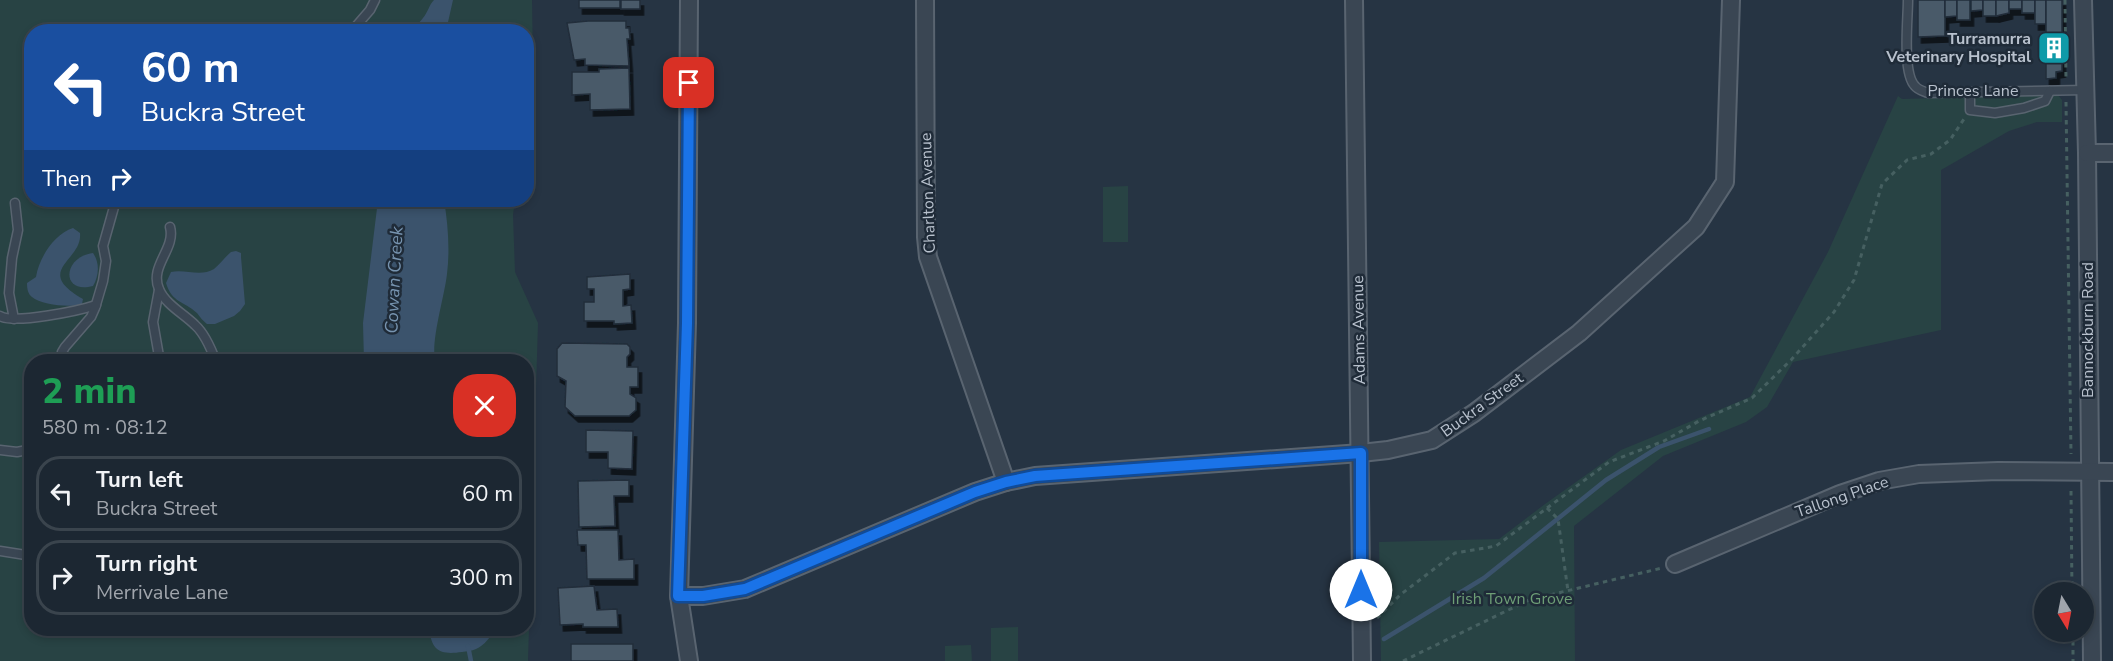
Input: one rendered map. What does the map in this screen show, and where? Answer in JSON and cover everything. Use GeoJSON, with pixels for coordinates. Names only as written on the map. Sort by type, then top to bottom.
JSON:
{"type":"FeatureCollection","features":[{"type":"Feature","properties":{"kind":"street"},"geometry":{"type":"LineString","coordinates":[[689,0],[687,323],[678,596],[689,661]]}},
{"type":"Feature","properties":{"kind":"street","name":"Charlton Avenue"},"geometry":{"type":"LineString","coordinates":[[925,0],[928,257],[1006,482]]}},
{"type":"Feature","properties":{"kind":"street","name":"Adams Avenue"},"geometry":{"type":"LineString","coordinates":[[1354,0],[1362,661]]}},
{"type":"Feature","properties":{"kind":"street","name":"Buckra Street"},"geometry":{"type":"LineString","coordinates":[[678,596],[703,596],[745,589],[975,492],[1006,482],[1035,476],[1361,453],[1432,440],[1474,413],[1579,333],[1696,227],[1725,182],[1731,0]]}},
{"type":"Feature","properties":{"kind":"street","name":"Bannockburn Road"},"geometry":{"type":"LineString","coordinates":[[2084,0],[2092,661]]}},
{"type":"Feature","properties":{"kind":"street"},"geometry":{"type":"LineString","coordinates":[[2087,153],[2113,153]]}},
{"type":"Feature","properties":{"kind":"street","name":"Tallong Place"},"geometry":{"type":"LineString","coordinates":[[1675,564],[1840,494],[1879,481],[1919,474],[1998,471],[2113,472]]}},
{"type":"Feature","properties":{"kind":"lane"},"geometry":{"type":"LineString","coordinates":[[358,24],[375,0]]}},
{"type":"Feature","properties":{"kind":"lane","name":"Princes Lane"},"geometry":{"type":"LineString","coordinates":[[1908,0],[1908,69],[1913,86],[1928,93],[2085,90]]}},
{"type":"Feature","properties":{"kind":"lane"},"geometry":{"type":"LineString","coordinates":[[1970,92],[1970,110],[1995,112],[2024,108],[2045,101],[2050,91]]}},
{"type":"Feature","properties":{"kind":"lane"},"geometry":{"type":"LineString","coordinates":[[14,319],[9,292],[12,258],[18,230],[15,203]]}},
{"type":"Feature","properties":{"kind":"lane"},"geometry":{"type":"LineString","coordinates":[[62,354],[65,346],[91,317],[96,305],[103,281],[105,238],[114,207]]}},
{"type":"Feature","properties":{"kind":"lane"},"geometry":{"type":"LineString","coordinates":[[159,354],[153,321],[159,290],[157,280],[159,267],[171,243],[170,227]]}},
{"type":"Feature","properties":{"kind":"lane"},"geometry":{"type":"LineString","coordinates":[[159,290],[175,308],[198,327],[212,354]]}},
{"type":"Feature","properties":{"kind":"lane"},"geometry":{"type":"LineString","coordinates":[[0,316],[6,320],[66,313],[96,305]]}},
{"type":"Feature","properties":{"kind":"lane"},"geometry":{"type":"LineString","coordinates":[[0,450],[24,451]]}},
{"type":"Feature","properties":{"kind":"lane"},"geometry":{"type":"LineString","coordinates":[[0,551],[24,555]]}},
{"type":"Feature","properties":{"kind":"path"},"geometry":{"type":"LineString","coordinates":[[2065,0],[2071,454]]}},
{"type":"Feature","properties":{"kind":"path"},"geometry":{"type":"LineString","coordinates":[[1362,635],[1400,595],[1455,553],[1496,546],[1610,462],[1664,441],[1699,421],[1752,398],[1791,360],[1834,312],[1854,280],[1882,184],[1907,160],[1931,154],[1950,140],[1970,110]]}},
{"type":"Feature","properties":{"kind":"path"},"geometry":{"type":"LineString","coordinates":[[2071,491],[2072,582]]}},
{"type":"Feature","properties":{"kind":"path"},"geometry":{"type":"LineString","coordinates":[[1547,508],[1558,519],[1568,591]]}},
{"type":"Feature","properties":{"kind":"path"},"geometry":{"type":"LineString","coordinates":[[1403,661],[1529,600],[1675,564]]}},
{"type":"Feature","properties":{"kind":"path"},"geometry":{"type":"LineString","coordinates":[[2073,642],[2073,661]]}},
{"type":"Feature","properties":{"kind":"green space"},"geometry":{"type":"Polygon","coordinates":[[[0,0],[532,0],[532,24],[24,24],[24,207],[514,207],[515,272],[538,323],[534,458],[534,354],[24,354],[24,636],[529,636],[528,661],[0,661],[0,0]]]}},
{"type":"Feature","properties":{"kind":"green space","name":"Irish Town Grove"},"geometry":{"type":"Polygon","coordinates":[[[2058,95],[2062,100],[2062,122],[2037,122],[2009,131],[1941,170],[1941,330],[1793,362],[1767,407],[1746,422],[1663,456],[1574,526],[1575,661],[1381,661],[1379,542],[1499,539],[1621,450],[1750,397],[1828,252],[1898,96],[1902,99],[2058,95]]]}},
{"type":"Feature","properties":{"kind":"green space"},"geometry":{"type":"Polygon","coordinates":[[[1128,186],[1128,242],[1103,242],[1103,187],[1128,186]]]}},
{"type":"Feature","properties":{"kind":"green space"},"geometry":{"type":"Polygon","coordinates":[[[1018,627],[1018,661],[991,661],[991,628],[1018,627]]]}},
{"type":"Feature","properties":{"kind":"green space"},"geometry":{"type":"Polygon","coordinates":[[[971,645],[972,661],[945,661],[945,646],[971,645]]]}},
{"type":"Feature","properties":{"kind":"water"},"geometry":{"type":"Polygon","coordinates":[[[434,0],[453,0],[448,24],[417,24],[434,0]]]}},
{"type":"Feature","properties":{"kind":"water"},"geometry":{"type":"Polygon","coordinates":[[[377,207],[445,207],[448,265],[436,330],[434,354],[364,354],[363,323],[377,207]]]}},
{"type":"Feature","properties":{"kind":"water"},"geometry":{"type":"Polygon","coordinates":[[[73,228],[80,233],[79,243],[60,273],[61,280],[68,289],[83,299],[82,304],[57,305],[36,300],[29,293],[27,283],[36,277],[40,262],[48,248],[66,231],[73,228]]]}},
{"type":"Feature","properties":{"kind":"water"},"geometry":{"type":"Polygon","coordinates":[[[231,252],[241,253],[245,304],[234,316],[215,324],[207,324],[197,313],[175,298],[166,283],[171,272],[209,271],[231,252]]]}},
{"type":"Feature","properties":{"kind":"water"},"geometry":{"type":"Polygon","coordinates":[[[93,253],[98,270],[93,286],[75,285],[69,274],[71,268],[75,261],[93,253]]]}},
{"type":"Feature","properties":{"kind":"water"},"geometry":{"type":"Polygon","coordinates":[[[430,636],[490,636],[479,648],[454,653],[438,650],[430,636]]]}},
{"type":"Feature","properties":{"kind":"building"},"geometry":{"type":"Polygon","coordinates":[[[579,0],[620,0],[620,8],[579,8],[579,0]]]}},
{"type":"Feature","properties":{"kind":"building"},"geometry":{"type":"Polygon","coordinates":[[[621,0],[640,0],[640,9],[621,9],[621,0]]]}},
{"type":"Feature","properties":{"kind":"building"},"geometry":{"type":"Polygon","coordinates":[[[1918,0],[1945,0],[1945,36],[1918,37],[1918,0]]]}},
{"type":"Feature","properties":{"kind":"building"},"geometry":{"type":"Polygon","coordinates":[[[1945,0],[1957,0],[1957,16],[1945,17],[1945,0]]]}},
{"type":"Feature","properties":{"kind":"building"},"geometry":{"type":"Polygon","coordinates":[[[1957,0],[1970,0],[1970,20],[1957,20],[1957,0]]]}},
{"type":"Feature","properties":{"kind":"building"},"geometry":{"type":"Polygon","coordinates":[[[1971,0],[1983,0],[1983,10],[1971,11],[1971,0]]]}},
{"type":"Feature","properties":{"kind":"building"},"geometry":{"type":"Polygon","coordinates":[[[1983,0],[1996,0],[1996,16],[1983,16],[1983,0]]]}},
{"type":"Feature","properties":{"kind":"building"},"geometry":{"type":"Polygon","coordinates":[[[1996,0],[2009,0],[2009,13],[1996,16],[1996,0]]]}},
{"type":"Feature","properties":{"kind":"building"},"geometry":{"type":"Polygon","coordinates":[[[2009,0],[2022,0],[2022,9],[2009,9],[2009,0]]]}},
{"type":"Feature","properties":{"kind":"building"},"geometry":{"type":"Polygon","coordinates":[[[2022,0],[2035,0],[2035,13],[2022,13],[2022,0]]]}},
{"type":"Feature","properties":{"kind":"building"},"geometry":{"type":"Polygon","coordinates":[[[2035,0],[2046,0],[2046,24],[2035,24],[2035,0]]]}},
{"type":"Feature","properties":{"kind":"building","name":"Turramurra Veterinary Hospital"},"geometry":{"type":"Polygon","coordinates":[[[2046,0],[2062,0],[2062,71],[2056,72],[2056,78],[2046,79],[2046,0]]]}},
{"type":"Feature","properties":{"kind":"building"},"geometry":{"type":"Polygon","coordinates":[[[626,21],[630,39],[627,39],[629,66],[585,65],[585,59],[574,60],[567,23],[626,21]]]}},
{"type":"Feature","properties":{"kind":"building"},"geometry":{"type":"Polygon","coordinates":[[[629,68],[630,109],[590,110],[590,94],[572,95],[572,72],[599,72],[599,69],[629,68]]]}},
{"type":"Feature","properties":{"kind":"building"},"geometry":{"type":"Polygon","coordinates":[[[630,274],[630,289],[623,290],[623,306],[631,305],[632,323],[584,321],[584,302],[594,302],[594,289],[587,289],[587,277],[630,274]]]}},
{"type":"Feature","properties":{"kind":"building"},"geometry":{"type":"Polygon","coordinates":[[[562,343],[627,344],[630,347],[630,354],[627,357],[627,367],[638,367],[638,387],[630,387],[630,394],[636,398],[636,410],[629,416],[575,416],[565,407],[566,381],[557,376],[557,349],[562,343]]]}},
{"type":"Feature","properties":{"kind":"building"},"geometry":{"type":"Polygon","coordinates":[[[586,430],[633,431],[632,469],[608,468],[608,452],[586,452],[586,430]]]}},
{"type":"Feature","properties":{"kind":"building"},"geometry":{"type":"Polygon","coordinates":[[[629,480],[629,496],[614,496],[615,526],[579,527],[578,481],[629,480]]]}},
{"type":"Feature","properties":{"kind":"building"},"geometry":{"type":"Polygon","coordinates":[[[577,530],[618,530],[619,560],[634,559],[634,579],[587,579],[586,545],[578,545],[577,530]]]}},
{"type":"Feature","properties":{"kind":"building"},"geometry":{"type":"Polygon","coordinates":[[[594,586],[597,610],[617,609],[618,627],[560,625],[558,588],[594,586]]]}},
{"type":"Feature","properties":{"kind":"building"},"geometry":{"type":"Polygon","coordinates":[[[571,644],[633,644],[633,661],[571,661],[571,644]]]}},
{"type":"Feature","properties":{"kind":"waterway"},"geometry":{"type":"LineString","coordinates":[[1384,639],[1484,578],[1606,480],[1659,447],[1709,429]]}},
{"type":"Feature","properties":{"kind":"waterway","name":"Cowan Creek"},"geometry":{"type":"LineString","coordinates":[[468,646],[471,661]]}},
{"type":"Feature","properties":{"kind":"place","name":"Turramurra Veterinary Hospital"},"geometry":{"type":"Point","coordinates":[2054,48]}},
{"type":"Feature","properties":{"kind":"route"},"geometry":{"type":"LineString","coordinates":[[689,83],[687,323],[678,596],[703,596],[745,589],[975,492],[1020,479],[1035,476],[1361,453],[1361,590]]}}]}
